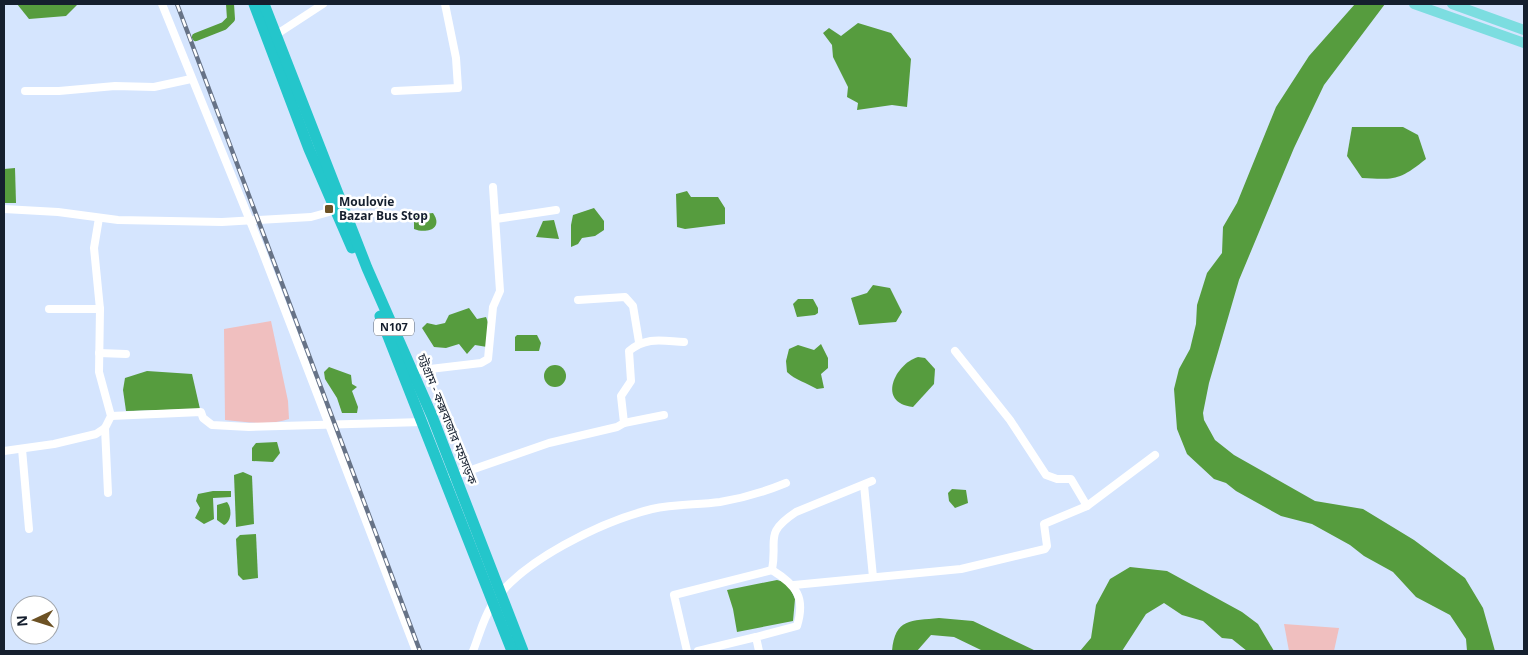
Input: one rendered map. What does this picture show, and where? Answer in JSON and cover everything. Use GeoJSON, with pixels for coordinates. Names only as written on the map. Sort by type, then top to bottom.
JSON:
{"type":"FeatureCollection","features":[{"type":"Feature","properties":{"kind":"highway","name":"চট্টগ্রাম - কক্সবাজার মহাসড়ক"},"geometry":{"type":"LineString","coordinates":[[254,4],[272,37],[423,422],[450,477],[523,651]]}},
{"type":"Feature","properties":{"kind":"highway","name":"চট্টগ্রাম - কক্সবাজার মহাসড়ক"},"geometry":{"type":"LineString","coordinates":[[264,4],[272,37]]}},
{"type":"Feature","properties":{"kind":"highway","name":"চট্টগ্রাম - কক্সবাজার মহাসড়ক"},"geometry":{"type":"LineString","coordinates":[[340,209],[413,371],[492,605],[512,651]]}},
{"type":"Feature","properties":{"kind":"main road"},"geometry":{"type":"LineString","coordinates":[[1415,4],[1524,43]]}},
{"type":"Feature","properties":{"kind":"main road"},"geometry":{"type":"LineString","coordinates":[[1452,4],[1524,30]]}},
{"type":"Feature","properties":{"kind":"street"},"geometry":{"type":"LineString","coordinates":[[162,4],[330,424],[416,651]]}},
{"type":"Feature","properties":{"kind":"street"},"geometry":{"type":"LineString","coordinates":[[272,37],[323,4]]}},
{"type":"Feature","properties":{"kind":"street"},"geometry":{"type":"LineString","coordinates":[[395,91],[458,88],[456,58],[445,4]]}},
{"type":"Feature","properties":{"kind":"street"},"geometry":{"type":"LineString","coordinates":[[24,91],[59,91],[115,86],[154,87],[191,79]]}},
{"type":"Feature","properties":{"kind":"street"},"geometry":{"type":"LineString","coordinates":[[413,371],[488,360],[493,307],[500,291],[493,187]]}},
{"type":"Feature","properties":{"kind":"street"},"geometry":{"type":"LineString","coordinates":[[4,209],[99,218],[250,221],[311,217],[340,209]]}},
{"type":"Feature","properties":{"kind":"street"},"geometry":{"type":"LineString","coordinates":[[496,219],[556,210]]}},
{"type":"Feature","properties":{"kind":"street"},"geometry":{"type":"LineString","coordinates":[[99,218],[94,248],[100,309],[100,380],[111,416],[105,428],[108,493]]}},
{"type":"Feature","properties":{"kind":"street"},"geometry":{"type":"LineString","coordinates":[[578,300],[625,297],[633,306],[639,342]]}},
{"type":"Feature","properties":{"kind":"street"},"geometry":{"type":"LineString","coordinates":[[50,309],[100,309]]}},
{"type":"Feature","properties":{"kind":"street"},"geometry":{"type":"LineString","coordinates":[[624,423],[622,396],[630,381],[629,350],[639,342],[684,342]]}},
{"type":"Feature","properties":{"kind":"street"},"geometry":{"type":"LineString","coordinates":[[955,351],[1010,420],[1046,475],[1057,480],[1071,479],[1087,506]]}},
{"type":"Feature","properties":{"kind":"street"},"geometry":{"type":"LineString","coordinates":[[99,353],[126,354]]}},
{"type":"Feature","properties":{"kind":"street"},"geometry":{"type":"LineString","coordinates":[[111,416],[201,412],[212,425],[250,427],[423,422]]}},
{"type":"Feature","properties":{"kind":"street"},"geometry":{"type":"LineString","coordinates":[[450,477],[549,444],[599,433],[624,423],[664,415]]}},
{"type":"Feature","properties":{"kind":"street"},"geometry":{"type":"LineString","coordinates":[[4,451],[96,434],[105,428]]}},
{"type":"Feature","properties":{"kind":"street"},"geometry":{"type":"LineString","coordinates":[[22,449],[29,529]]}},
{"type":"Feature","properties":{"kind":"street"},"geometry":{"type":"LineString","coordinates":[[794,585],[961,569],[1045,549],[1047,546],[1044,524],[1087,506],[1155,455]]}},
{"type":"Feature","properties":{"kind":"street"},"geometry":{"type":"LineString","coordinates":[[473,651],[492,605],[516,580],[563,545],[606,523],[653,509],[720,502],[756,495],[786,483]]}},
{"type":"Feature","properties":{"kind":"street"},"geometry":{"type":"LineString","coordinates":[[772,570],[775,531],[780,524],[796,512],[868,483],[873,577]]}},
{"type":"Feature","properties":{"kind":"street"},"geometry":{"type":"LineString","coordinates":[[688,651],[674,595],[772,570],[794,585],[802,611],[798,626],[698,651]]}},
{"type":"Feature","properties":{"kind":"street"},"geometry":{"type":"LineString","coordinates":[[756,637],[759,651]]}},
{"type":"Feature","properties":{"kind":"shaded area"},"geometry":{"type":"Polygon","coordinates":[[[17,4],[78,4],[66,16],[29,19],[17,4]]]}},
{"type":"Feature","properties":{"kind":"shaded area"},"geometry":{"type":"Polygon","coordinates":[[[1355,4],[1385,4],[1324,85],[1294,148],[1239,280],[1209,383],[1203,413],[1204,420],[1215,440],[1234,455],[1315,501],[1363,509],[1414,540],[1465,578],[1483,608],[1495,651],[1467,651],[1466,639],[1450,615],[1416,597],[1393,572],[1364,556],[1350,545],[1312,524],[1281,516],[1236,491],[1226,483],[1214,479],[1187,454],[1177,429],[1174,389],[1179,369],[1190,349],[1196,324],[1197,305],[1207,273],[1222,253],[1223,227],[1237,203],[1276,107],[1309,56],[1355,4]]]}},
{"type":"Feature","properties":{"kind":"shaded area"},"geometry":{"type":"Polygon","coordinates":[[[858,23],[891,33],[911,59],[907,107],[892,105],[857,110],[858,103],[847,97],[848,87],[833,57],[832,45],[823,33],[829,28],[841,36],[858,23]]]}},
{"type":"Feature","properties":{"kind":"shaded area"},"geometry":{"type":"Polygon","coordinates":[[[1352,127],[1403,127],[1418,135],[1426,159],[1410,171],[1397,177],[1382,179],[1362,178],[1347,156],[1352,127]]]}},
{"type":"Feature","properties":{"kind":"shaded area"},"geometry":{"type":"Polygon","coordinates":[[[15,168],[16,203],[4,203],[4,169],[15,168]]]}},
{"type":"Feature","properties":{"kind":"shaded area"},"geometry":{"type":"Polygon","coordinates":[[[687,191],[691,197],[718,197],[725,208],[725,224],[685,229],[677,227],[676,194],[687,191]]]}},
{"type":"Feature","properties":{"kind":"shaded area"},"geometry":{"type":"Polygon","coordinates":[[[594,208],[604,221],[604,230],[595,236],[582,238],[578,244],[571,247],[573,215],[594,208]]]}},
{"type":"Feature","properties":{"kind":"shaded area"},"geometry":{"type":"Polygon","coordinates":[[[433,213],[436,223],[432,229],[424,231],[414,229],[414,215],[433,213]]]}},
{"type":"Feature","properties":{"kind":"shaded area"},"geometry":{"type":"Polygon","coordinates":[[[554,220],[559,239],[536,237],[543,221],[554,220]]]}},
{"type":"Feature","properties":{"kind":"shaded area"},"geometry":{"type":"Polygon","coordinates":[[[873,285],[890,288],[902,312],[896,322],[859,325],[851,298],[867,293],[873,285]]]}},
{"type":"Feature","properties":{"kind":"shaded area"},"geometry":{"type":"Polygon","coordinates":[[[798,299],[813,299],[818,308],[818,313],[797,317],[793,304],[798,299]]]}},
{"type":"Feature","properties":{"kind":"shaded area"},"geometry":{"type":"Polygon","coordinates":[[[469,308],[477,319],[486,317],[489,325],[487,347],[475,345],[467,354],[459,344],[446,348],[434,347],[422,328],[427,323],[436,325],[445,323],[449,315],[469,308]]]}},
{"type":"Feature","properties":{"kind":"shaded area"},"geometry":{"type":"Polygon","coordinates":[[[271,321],[288,401],[289,419],[266,423],[225,420],[224,329],[271,321]]]}},
{"type":"Feature","properties":{"kind":"shaded area"},"geometry":{"type":"Polygon","coordinates":[[[517,335],[537,335],[541,343],[539,351],[515,351],[515,337],[517,335]]]}},
{"type":"Feature","properties":{"kind":"shaded area"},"geometry":{"type":"Polygon","coordinates":[[[821,344],[828,358],[828,368],[821,374],[824,388],[817,389],[790,375],[787,372],[786,361],[789,349],[798,345],[814,350],[821,344]]]}},
{"type":"Feature","properties":{"kind":"shaded area"},"geometry":{"type":"Polygon","coordinates":[[[918,357],[925,358],[935,369],[934,384],[913,407],[902,404],[895,398],[892,391],[893,383],[902,367],[918,357]]]}},
{"type":"Feature","properties":{"kind":"shaded area"},"geometry":{"type":"Polygon","coordinates":[[[555,365],[563,368],[566,376],[563,384],[555,387],[547,384],[544,376],[547,368],[555,365]]]}},
{"type":"Feature","properties":{"kind":"shaded area"},"geometry":{"type":"Polygon","coordinates":[[[329,367],[351,375],[352,384],[357,387],[352,391],[358,407],[357,413],[342,413],[337,398],[325,379],[324,372],[329,367]]]}},
{"type":"Feature","properties":{"kind":"shaded area"},"geometry":{"type":"Polygon","coordinates":[[[147,371],[192,374],[200,409],[126,411],[123,390],[125,378],[147,371]]]}},
{"type":"Feature","properties":{"kind":"shaded area"},"geometry":{"type":"Polygon","coordinates":[[[277,442],[280,453],[273,462],[252,461],[252,448],[256,443],[277,442]]]}},
{"type":"Feature","properties":{"kind":"shaded area"},"geometry":{"type":"Polygon","coordinates":[[[243,472],[252,476],[254,524],[236,527],[234,475],[243,472]]]}},
{"type":"Feature","properties":{"kind":"shaded area"},"geometry":{"type":"Polygon","coordinates":[[[952,489],[966,490],[968,503],[955,508],[949,501],[948,493],[952,489]]]}},
{"type":"Feature","properties":{"kind":"shaded area"},"geometry":{"type":"Polygon","coordinates":[[[213,491],[231,491],[231,497],[213,498],[214,519],[204,524],[195,518],[200,508],[196,501],[198,494],[213,491]]]}},
{"type":"Feature","properties":{"kind":"shaded area"},"geometry":{"type":"Polygon","coordinates":[[[227,502],[230,514],[229,521],[224,525],[217,520],[217,505],[227,502]]]}},
{"type":"Feature","properties":{"kind":"shaded area"},"geometry":{"type":"Polygon","coordinates":[[[256,534],[258,578],[243,580],[238,575],[236,539],[240,535],[256,534]]]}},
{"type":"Feature","properties":{"kind":"shaded area"},"geometry":{"type":"Polygon","coordinates":[[[1130,567],[1167,571],[1242,612],[1258,624],[1274,651],[1247,651],[1232,639],[1222,638],[1203,621],[1182,615],[1164,603],[1146,614],[1122,651],[1080,651],[1091,638],[1096,605],[1110,579],[1130,567]]]}},
{"type":"Feature","properties":{"kind":"shaded area"},"geometry":{"type":"Polygon","coordinates":[[[777,580],[788,583],[795,599],[793,621],[737,632],[727,590],[777,580]]]}},
{"type":"Feature","properties":{"kind":"shaded area"},"geometry":{"type":"Polygon","coordinates":[[[939,618],[973,621],[1036,651],[983,651],[954,637],[931,635],[917,651],[892,651],[897,632],[906,623],[939,618]]]}},
{"type":"Feature","properties":{"kind":"shaded area"},"geometry":{"type":"Polygon","coordinates":[[[1284,624],[1339,628],[1334,651],[1289,651],[1284,624]]]}},
{"type":"Feature","properties":{"kind":"waterway"},"geometry":{"type":"LineString","coordinates":[[196,37],[224,26],[231,19],[230,4]]}},
{"type":"Feature","properties":{"kind":"railway"},"geometry":{"type":"LineString","coordinates":[[177,4],[420,651]]}},
{"type":"Feature","properties":{"kind":"place","name":"Moulovie Bazar Bus Stop"},"geometry":{"type":"Point","coordinates":[329,209]}}]}
